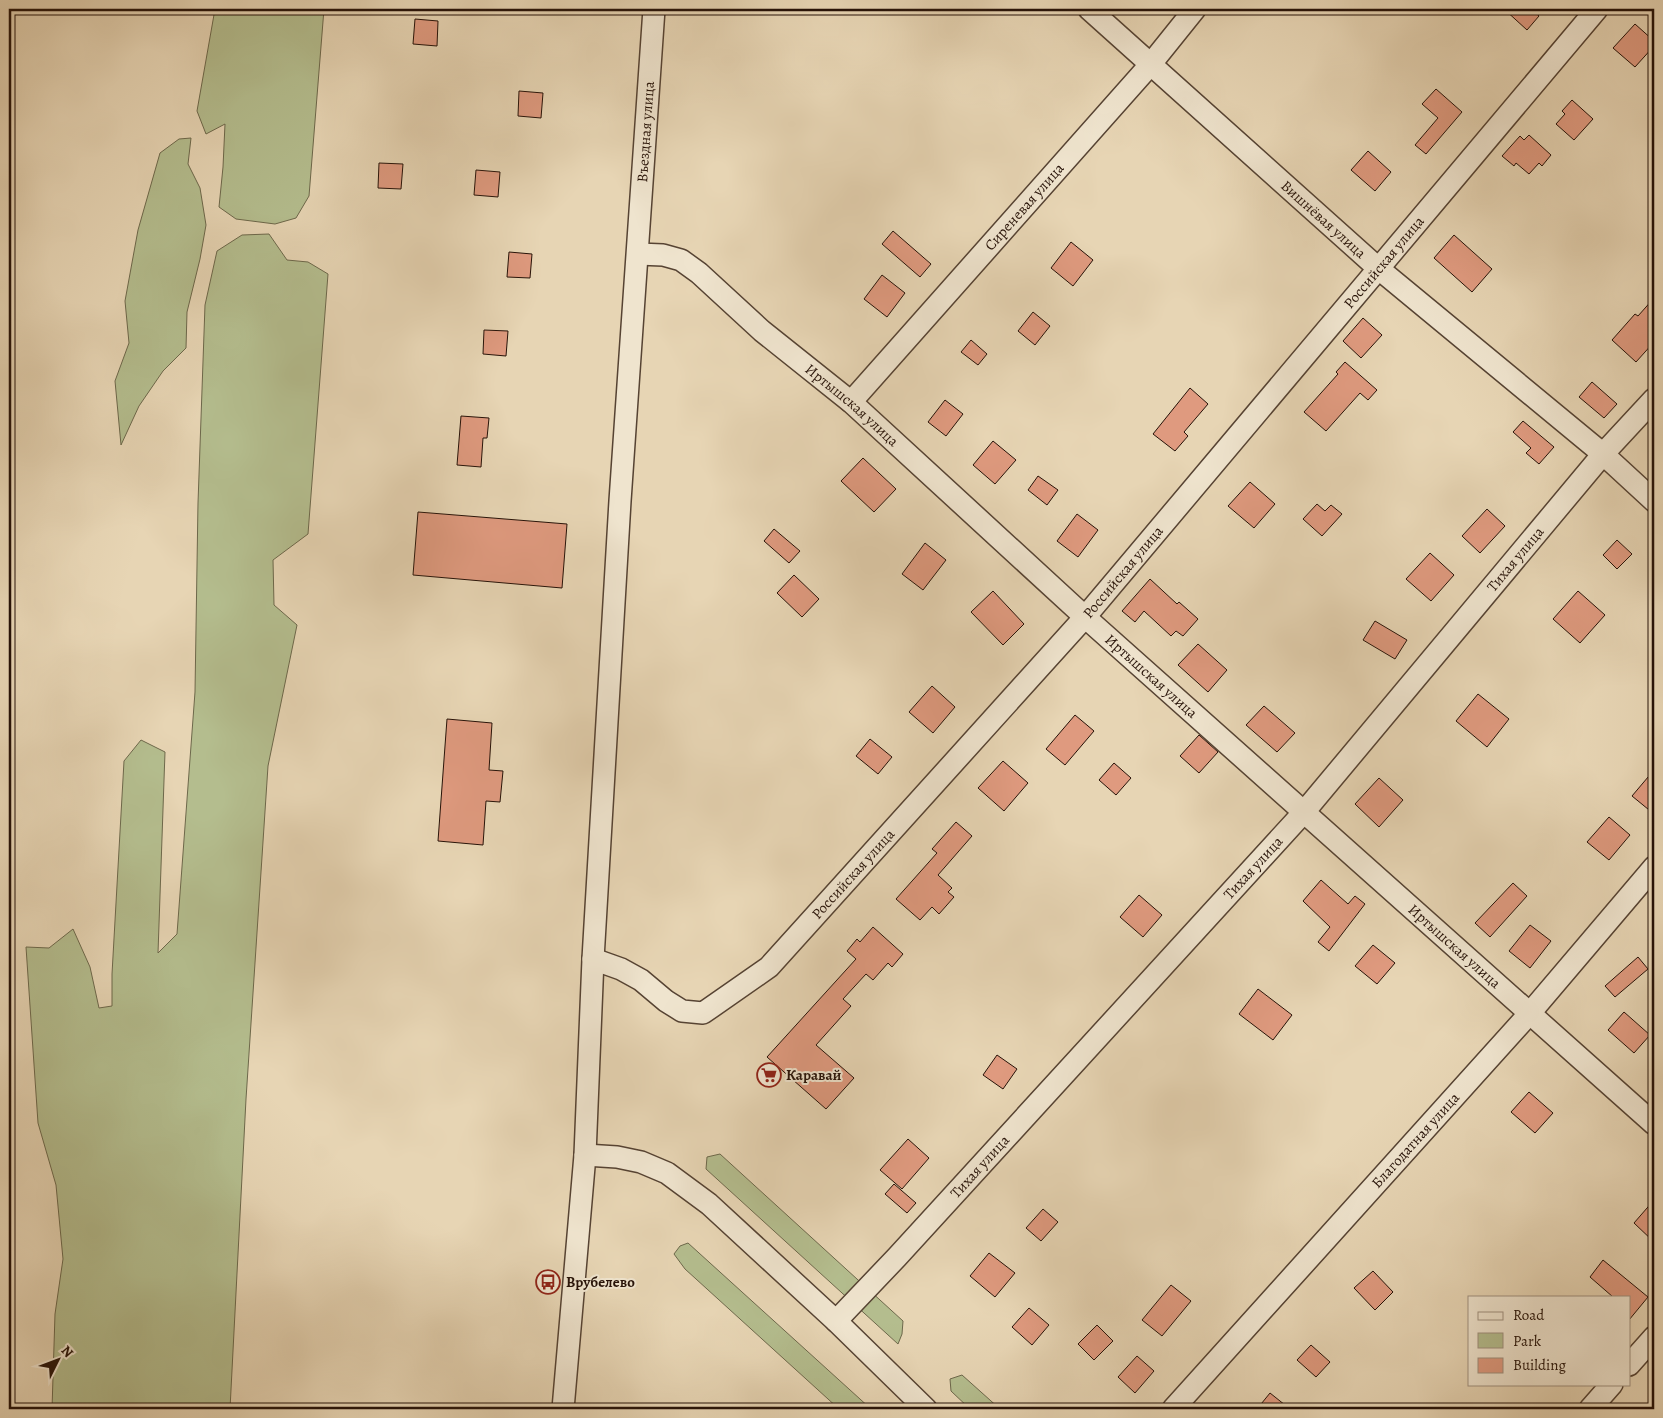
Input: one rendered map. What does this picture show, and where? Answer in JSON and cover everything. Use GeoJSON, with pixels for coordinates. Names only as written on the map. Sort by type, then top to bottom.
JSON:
{"type":"FeatureCollection","features":[{"type":"Feature","properties":{"kind":"street","name":"Въездная улица"},"geometry":{"type":"LineString","coordinates":[[563,1409],[585,1155],[593,959],[620,501],[654,9]]}},
{"type":"Feature","properties":{"kind":"street","name":"Вишнёвая улица"},"geometry":{"type":"LineString","coordinates":[[1089,9],[1379,269],[1603,454],[1654,501]]}},
{"type":"Feature","properties":{"kind":"street","name":"Сиреневая улица"},"geometry":{"type":"LineString","coordinates":[[851,402],[1150,64],[1195,9]]}},
{"type":"Feature","properties":{"kind":"street","name":"Российская улица"},"geometry":{"type":"LineString","coordinates":[[593,959],[641,980],[666,1001],[682,1011],[703,1013],[769,967],[1085,617],[1597,9]]}},
{"type":"Feature","properties":{"kind":"street","name":"Иртышская улица"},"geometry":{"type":"LineString","coordinates":[[638,254],[663,255],[681,260],[762,331],[851,402],[1085,617],[1654,1124]]}},
{"type":"Feature","properties":{"kind":"street","name":"Тихая улица"},"geometry":{"type":"LineString","coordinates":[[836,1321],[897,1257],[1304,812],[1603,454],[1654,399]]}},
{"type":"Feature","properties":{"kind":"street","name":"Благодатная улица"},"geometry":{"type":"LineString","coordinates":[[1173,1409],[1530,1013],[1654,867]]}},
{"type":"Feature","properties":{"kind":"street"},"geometry":{"type":"LineString","coordinates":[[585,1155],[617,1157],[641,1162],[667,1173],[709,1204],[836,1321],[926,1409]]}},
{"type":"Feature","properties":{"kind":"street"},"geometry":{"type":"LineString","coordinates":[[1630,1364],[1654,1337]]}},
{"type":"Feature","properties":{"kind":"street"},"geometry":{"type":"LineString","coordinates":[[1590,1409],[1610,1386]]}},
{"type":"Feature","properties":{"kind":"green space"},"geometry":{"type":"Polygon","coordinates":[[[215,9],[324,9],[309,196],[296,218],[275,224],[236,219],[219,207],[225,124],[206,134],[197,111],[215,9]]]}},
{"type":"Feature","properties":{"kind":"green space"},"geometry":{"type":"Polygon","coordinates":[[[191,138],[188,164],[200,188],[206,225],[187,312],[186,348],[163,371],[139,406],[121,445],[115,381],[129,343],[125,301],[138,230],[160,153],[179,139],[191,138]]]}},
{"type":"Feature","properties":{"kind":"green space"},"geometry":{"type":"Polygon","coordinates":[[[269,234],[287,260],[308,262],[328,274],[308,534],[273,560],[274,605],[297,625],[268,766],[246,1099],[230,1409],[52,1409],[55,1314],[63,1259],[56,1185],[38,1123],[26,947],[49,948],[73,929],[90,967],[99,1008],[112,1006],[112,974],[124,761],[141,740],[165,752],[158,953],[177,934],[195,692],[198,503],[205,305],[217,251],[242,235],[269,234]]]}},
{"type":"Feature","properties":{"kind":"green space"},"geometry":{"type":"Polygon","coordinates":[[[720,1154],[903,1321],[902,1334],[898,1344],[706,1169],[707,1157],[720,1154]]]}},
{"type":"Feature","properties":{"kind":"green space"},"geometry":{"type":"Polygon","coordinates":[[[688,1243],[871,1409],[839,1409],[685,1269],[674,1254],[680,1246],[688,1243]]]}},
{"type":"Feature","properties":{"kind":"green space"},"geometry":{"type":"Polygon","coordinates":[[[962,1375],[1000,1409],[970,1409],[951,1391],[950,1379],[962,1375]]]}},
{"type":"Feature","properties":{"kind":"building"},"geometry":{"type":"Polygon","coordinates":[[[1504,9],[1531,9],[1539,16],[1527,30],[1504,9]]]}},
{"type":"Feature","properties":{"kind":"building"},"geometry":{"type":"Polygon","coordinates":[[[415,19],[438,21],[437,46],[413,44],[415,19]]]}},
{"type":"Feature","properties":{"kind":"building"},"geometry":{"type":"Polygon","coordinates":[[[1635,24],[1654,41],[1654,46],[1635,67],[1613,48],[1635,24]]]}},
{"type":"Feature","properties":{"kind":"building"},"geometry":{"type":"Polygon","coordinates":[[[1436,89],[1462,112],[1426,154],[1415,145],[1438,118],[1422,104],[1436,89]]]}},
{"type":"Feature","properties":{"kind":"building"},"geometry":{"type":"Polygon","coordinates":[[[519,91],[543,93],[541,118],[518,116],[519,91]]]}},
{"type":"Feature","properties":{"kind":"building"},"geometry":{"type":"Polygon","coordinates":[[[1572,100],[1593,119],[1574,140],[1556,124],[1565,114],[1562,111],[1572,100]]]}},
{"type":"Feature","properties":{"kind":"building"},"geometry":{"type":"Polygon","coordinates":[[[1529,135],[1551,155],[1542,166],[1539,163],[1529,174],[1516,163],[1514,166],[1502,156],[1520,136],[1524,140],[1529,135]]]}},
{"type":"Feature","properties":{"kind":"building"},"geometry":{"type":"Polygon","coordinates":[[[1368,151],[1391,172],[1375,191],[1351,170],[1368,151]]]}},
{"type":"Feature","properties":{"kind":"building"},"geometry":{"type":"Polygon","coordinates":[[[379,163],[403,164],[401,189],[378,188],[379,163]]]}},
{"type":"Feature","properties":{"kind":"building"},"geometry":{"type":"Polygon","coordinates":[[[476,170],[500,172],[498,197],[474,195],[476,170]]]}},
{"type":"Feature","properties":{"kind":"building"},"geometry":{"type":"Polygon","coordinates":[[[893,231],[931,264],[920,277],[882,244],[893,231]]]}},
{"type":"Feature","properties":{"kind":"building"},"geometry":{"type":"Polygon","coordinates":[[[1454,235],[1492,269],[1472,292],[1434,258],[1454,235]]]}},
{"type":"Feature","properties":{"kind":"building"},"geometry":{"type":"Polygon","coordinates":[[[1071,242],[1093,260],[1073,286],[1051,268],[1071,242]]]}},
{"type":"Feature","properties":{"kind":"building"},"geometry":{"type":"Polygon","coordinates":[[[509,252],[532,254],[530,278],[507,277],[509,252]]]}},
{"type":"Feature","properties":{"kind":"building"},"geometry":{"type":"Polygon","coordinates":[[[882,275],[905,293],[887,317],[864,299],[882,275]]]}},
{"type":"Feature","properties":{"kind":"building"},"geometry":{"type":"Polygon","coordinates":[[[1654,298],[1654,342],[1636,362],[1612,340],[1635,314],[1638,316],[1654,298]]]}},
{"type":"Feature","properties":{"kind":"building"},"geometry":{"type":"Polygon","coordinates":[[[1033,312],[1050,326],[1035,345],[1018,331],[1033,312]]]}},
{"type":"Feature","properties":{"kind":"building"},"geometry":{"type":"Polygon","coordinates":[[[1363,318],[1382,335],[1361,358],[1343,341],[1363,318]]]}},
{"type":"Feature","properties":{"kind":"building"},"geometry":{"type":"Polygon","coordinates":[[[484,330],[508,331],[506,356],[483,354],[484,330]]]}},
{"type":"Feature","properties":{"kind":"building"},"geometry":{"type":"Polygon","coordinates":[[[971,340],[987,354],[978,365],[961,352],[971,340]]]}},
{"type":"Feature","properties":{"kind":"building"},"geometry":{"type":"Polygon","coordinates":[[[1345,362],[1377,390],[1368,400],[1360,393],[1326,431],[1304,412],[1338,374],[1336,372],[1345,362]]]}},
{"type":"Feature","properties":{"kind":"building"},"geometry":{"type":"Polygon","coordinates":[[[1592,382],[1617,404],[1604,418],[1579,397],[1592,382]]]}},
{"type":"Feature","properties":{"kind":"building"},"geometry":{"type":"Polygon","coordinates":[[[1190,388],[1208,404],[1184,432],[1188,436],[1175,451],[1153,434],[1190,388]]]}},
{"type":"Feature","properties":{"kind":"building"},"geometry":{"type":"Polygon","coordinates":[[[945,400],[963,414],[946,436],[928,422],[945,400]]]}},
{"type":"Feature","properties":{"kind":"building"},"geometry":{"type":"Polygon","coordinates":[[[461,416],[489,418],[487,438],[483,438],[481,467],[457,465],[461,416]]]}},
{"type":"Feature","properties":{"kind":"building"},"geometry":{"type":"Polygon","coordinates":[[[1523,421],[1554,447],[1539,464],[1526,453],[1531,448],[1513,432],[1523,421]]]}},
{"type":"Feature","properties":{"kind":"building"},"geometry":{"type":"Polygon","coordinates":[[[993,441],[1016,460],[995,484],[973,465],[993,441]]]}},
{"type":"Feature","properties":{"kind":"building"},"geometry":{"type":"Polygon","coordinates":[[[863,458],[896,489],[874,512],[841,481],[863,458]]]}},
{"type":"Feature","properties":{"kind":"building"},"geometry":{"type":"Polygon","coordinates":[[[1038,476],[1058,490],[1047,505],[1028,490],[1038,476]]]}},
{"type":"Feature","properties":{"kind":"building"},"geometry":{"type":"Polygon","coordinates":[[[1250,482],[1275,504],[1254,528],[1228,506],[1250,482]]]}},
{"type":"Feature","properties":{"kind":"building"},"geometry":{"type":"Polygon","coordinates":[[[1317,504],[1325,511],[1331,505],[1342,514],[1322,536],[1303,519],[1317,504]]]}},
{"type":"Feature","properties":{"kind":"building"},"geometry":{"type":"Polygon","coordinates":[[[1487,509],[1505,526],[1480,553],[1462,536],[1487,509]]]}},
{"type":"Feature","properties":{"kind":"building"},"geometry":{"type":"Polygon","coordinates":[[[418,512],[567,524],[562,588],[413,575],[418,512]]]}},
{"type":"Feature","properties":{"kind":"building"},"geometry":{"type":"Polygon","coordinates":[[[1077,514],[1098,530],[1078,557],[1057,541],[1077,514]]]}},
{"type":"Feature","properties":{"kind":"building"},"geometry":{"type":"Polygon","coordinates":[[[774,529],[800,551],[789,563],[764,541],[774,529]]]}},
{"type":"Feature","properties":{"kind":"building"},"geometry":{"type":"Polygon","coordinates":[[[1617,540],[1632,554],[1617,569],[1603,555],[1617,540]]]}},
{"type":"Feature","properties":{"kind":"building"},"geometry":{"type":"Polygon","coordinates":[[[925,543],[946,560],[923,590],[902,574],[925,543]]]}},
{"type":"Feature","properties":{"kind":"building"},"geometry":{"type":"Polygon","coordinates":[[[1430,553],[1454,575],[1431,601],[1406,579],[1430,553]]]}},
{"type":"Feature","properties":{"kind":"building"},"geometry":{"type":"Polygon","coordinates":[[[794,575],[819,599],[802,617],[777,593],[794,575]]]}},
{"type":"Feature","properties":{"kind":"building"},"geometry":{"type":"Polygon","coordinates":[[[1150,579],[1177,604],[1179,602],[1198,619],[1183,636],[1176,631],[1171,636],[1144,611],[1135,622],[1122,611],[1150,579]]]}},
{"type":"Feature","properties":{"kind":"building"},"geometry":{"type":"Polygon","coordinates":[[[993,591],[1024,624],[1003,645],[971,612],[993,591]]]}},
{"type":"Feature","properties":{"kind":"building"},"geometry":{"type":"Polygon","coordinates":[[[1578,591],[1605,615],[1580,643],[1553,619],[1578,591]]]}},
{"type":"Feature","properties":{"kind":"building"},"geometry":{"type":"Polygon","coordinates":[[[1375,621],[1407,640],[1395,659],[1363,640],[1375,621]]]}},
{"type":"Feature","properties":{"kind":"building"},"geometry":{"type":"Polygon","coordinates":[[[1198,644],[1227,670],[1208,692],[1178,665],[1198,644]]]}},
{"type":"Feature","properties":{"kind":"building"},"geometry":{"type":"Polygon","coordinates":[[[932,686],[955,707],[933,733],[909,712],[932,686]]]}},
{"type":"Feature","properties":{"kind":"building"},"geometry":{"type":"Polygon","coordinates":[[[1478,694],[1509,719],[1487,747],[1456,721],[1478,694]]]}},
{"type":"Feature","properties":{"kind":"building"},"geometry":{"type":"Polygon","coordinates":[[[1264,706],[1295,733],[1277,752],[1246,725],[1264,706]]]}},
{"type":"Feature","properties":{"kind":"building"},"geometry":{"type":"Polygon","coordinates":[[[1075,715],[1094,731],[1065,765],[1046,749],[1075,715]]]}},
{"type":"Feature","properties":{"kind":"building"},"geometry":{"type":"Polygon","coordinates":[[[447,719],[492,723],[489,770],[503,771],[500,802],[486,801],[483,845],[438,841],[447,719]]]}},
{"type":"Feature","properties":{"kind":"building"},"geometry":{"type":"Polygon","coordinates":[[[1199,735],[1218,752],[1199,773],[1180,756],[1199,735]]]}},
{"type":"Feature","properties":{"kind":"building"},"geometry":{"type":"Polygon","coordinates":[[[870,739],[892,757],[878,774],[856,756],[870,739]]]}},
{"type":"Feature","properties":{"kind":"building"},"geometry":{"type":"Polygon","coordinates":[[[1003,761],[1028,783],[1004,811],[978,788],[1003,761]]]}},
{"type":"Feature","properties":{"kind":"building"},"geometry":{"type":"Polygon","coordinates":[[[1114,763],[1131,778],[1116,795],[1099,780],[1114,763]]]}},
{"type":"Feature","properties":{"kind":"building"},"geometry":{"type":"Polygon","coordinates":[[[1654,770],[1654,814],[1632,796],[1654,770]]]}},
{"type":"Feature","properties":{"kind":"building"},"geometry":{"type":"Polygon","coordinates":[[[1379,778],[1403,800],[1379,827],[1355,804],[1379,778]]]}},
{"type":"Feature","properties":{"kind":"building"},"geometry":{"type":"Polygon","coordinates":[[[1609,817],[1630,835],[1609,860],[1587,842],[1609,817]]]}},
{"type":"Feature","properties":{"kind":"building"},"geometry":{"type":"Polygon","coordinates":[[[956,822],[972,836],[938,875],[952,888],[948,892],[954,897],[939,914],[932,907],[920,920],[896,899],[937,853],[932,849],[956,822]]]}},
{"type":"Feature","properties":{"kind":"building"},"geometry":{"type":"Polygon","coordinates":[[[1321,880],[1348,904],[1355,896],[1365,904],[1329,951],[1318,942],[1330,927],[1303,901],[1321,880]]]}},
{"type":"Feature","properties":{"kind":"building"},"geometry":{"type":"Polygon","coordinates":[[[1513,883],[1527,896],[1490,937],[1475,923],[1513,883]]]}},
{"type":"Feature","properties":{"kind":"building"},"geometry":{"type":"Polygon","coordinates":[[[1139,895],[1162,915],[1143,937],[1120,917],[1139,895]]]}},
{"type":"Feature","properties":{"kind":"building"},"geometry":{"type":"Polygon","coordinates":[[[1530,925],[1551,941],[1530,968],[1509,951],[1530,925]]]}},
{"type":"Feature","properties":{"kind":"building"},"geometry":{"type":"Polygon","coordinates":[[[873,927],[903,954],[892,967],[888,963],[873,980],[866,974],[843,999],[851,1006],[816,1045],[854,1078],[826,1109],[767,1057],[856,959],[847,951],[857,939],[860,942],[873,927]]]}},
{"type":"Feature","properties":{"kind":"building"},"geometry":{"type":"Polygon","coordinates":[[[1373,945],[1395,963],[1377,984],[1355,966],[1373,945]]]}},
{"type":"Feature","properties":{"kind":"building"},"geometry":{"type":"Polygon","coordinates":[[[1638,957],[1648,969],[1615,997],[1605,986],[1638,957]]]}},
{"type":"Feature","properties":{"kind":"building"},"geometry":{"type":"Polygon","coordinates":[[[1258,989],[1292,1015],[1273,1040],[1239,1014],[1258,989]]]}},
{"type":"Feature","properties":{"kind":"building"},"geometry":{"type":"Polygon","coordinates":[[[1624,1012],[1650,1035],[1634,1053],[1608,1030],[1624,1012]]]}},
{"type":"Feature","properties":{"kind":"building"},"geometry":{"type":"Polygon","coordinates":[[[997,1055],[1017,1069],[1003,1089],[983,1075],[997,1055]]]}},
{"type":"Feature","properties":{"kind":"building"},"geometry":{"type":"Polygon","coordinates":[[[1529,1092],[1553,1113],[1535,1133],[1511,1112],[1529,1092]]]}},
{"type":"Feature","properties":{"kind":"building"},"geometry":{"type":"Polygon","coordinates":[[[908,1139],[929,1158],[902,1189],[880,1170],[908,1139]]]}},
{"type":"Feature","properties":{"kind":"building"},"geometry":{"type":"Polygon","coordinates":[[[894,1184],[916,1203],[907,1213],[885,1194],[894,1184]]]}},
{"type":"Feature","properties":{"kind":"building"},"geometry":{"type":"Polygon","coordinates":[[[1654,1200],[1654,1242],[1634,1223],[1654,1200]]]}},
{"type":"Feature","properties":{"kind":"building"},"geometry":{"type":"Polygon","coordinates":[[[1043,1209],[1058,1222],[1041,1241],[1026,1228],[1043,1209]]]}},
{"type":"Feature","properties":{"kind":"building"},"geometry":{"type":"Polygon","coordinates":[[[989,1253],[1015,1273],[995,1297],[970,1276],[989,1253]]]}},
{"type":"Feature","properties":{"kind":"building"},"geometry":{"type":"Polygon","coordinates":[[[1603,1260],[1648,1297],[1630,1319],[1630,1296],[1612,1296],[1590,1277],[1603,1260]]]}},
{"type":"Feature","properties":{"kind":"building"},"geometry":{"type":"Polygon","coordinates":[[[1373,1271],[1393,1292],[1375,1310],[1354,1288],[1373,1271]]]}},
{"type":"Feature","properties":{"kind":"building"},"geometry":{"type":"Polygon","coordinates":[[[1171,1285],[1191,1301],[1162,1336],[1142,1320],[1171,1285]]]}},
{"type":"Feature","properties":{"kind":"building"},"geometry":{"type":"Polygon","coordinates":[[[1029,1308],[1049,1325],[1032,1345],[1012,1327],[1029,1308]]]}},
{"type":"Feature","properties":{"kind":"building"},"geometry":{"type":"Polygon","coordinates":[[[1097,1325],[1113,1341],[1094,1360],[1078,1344],[1097,1325]]]}},
{"type":"Feature","properties":{"kind":"building"},"geometry":{"type":"Polygon","coordinates":[[[1311,1345],[1330,1362],[1316,1377],[1297,1360],[1311,1345]]]}},
{"type":"Feature","properties":{"kind":"building"},"geometry":{"type":"Polygon","coordinates":[[[1137,1356],[1154,1371],[1135,1393],[1118,1377],[1137,1356]]]}},
{"type":"Feature","properties":{"kind":"building"},"geometry":{"type":"Polygon","coordinates":[[[1270,1393],[1290,1409],[1257,1409],[1270,1393]]]}},
{"type":"Feature","properties":{"kind":"place","name":"Каравай"},"geometry":{"type":"Point","coordinates":[769,1075]}},
{"type":"Feature","properties":{"kind":"place","name":"Врубелево"},"geometry":{"type":"Point","coordinates":[548,1282]}}]}
